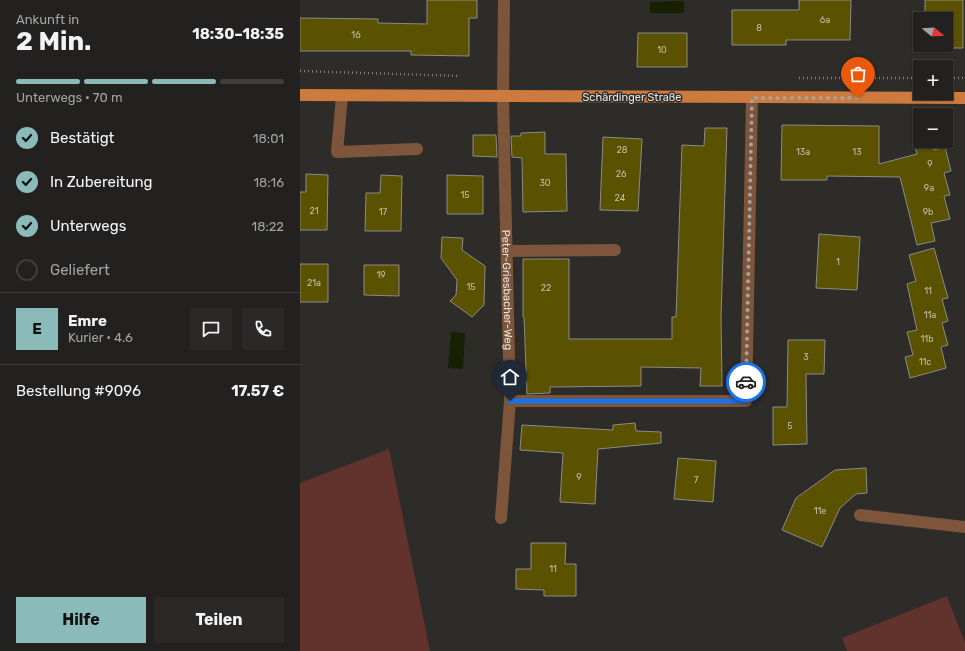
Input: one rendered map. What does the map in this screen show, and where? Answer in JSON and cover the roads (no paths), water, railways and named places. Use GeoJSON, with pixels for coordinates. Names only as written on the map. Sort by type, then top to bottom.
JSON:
{"type":"FeatureCollection","features":[{"type":"Feature","properties":{"kind":"main road","name":"Schärdinger Straße"},"geometry":{"type":"LineString","coordinates":[[300,95],[965,98]]}},
{"type":"Feature","properties":{"kind":"street","name":"Peter-Griesbacher-Weg"},"geometry":{"type":"LineString","coordinates":[[501,518],[510,401],[508,251],[503,96],[504,0]]}},
{"type":"Feature","properties":{"kind":"street"},"geometry":{"type":"LineString","coordinates":[[342,96],[337,152],[417,149]]}},
{"type":"Feature","properties":{"kind":"street"},"geometry":{"type":"LineString","coordinates":[[510,401],[746,401],[752,98]]}},
{"type":"Feature","properties":{"kind":"street"},"geometry":{"type":"LineString","coordinates":[[508,251],[615,250]]}},
{"type":"Feature","properties":{"kind":"street"},"geometry":{"type":"LineString","coordinates":[[860,515],[965,527]]}}]}
